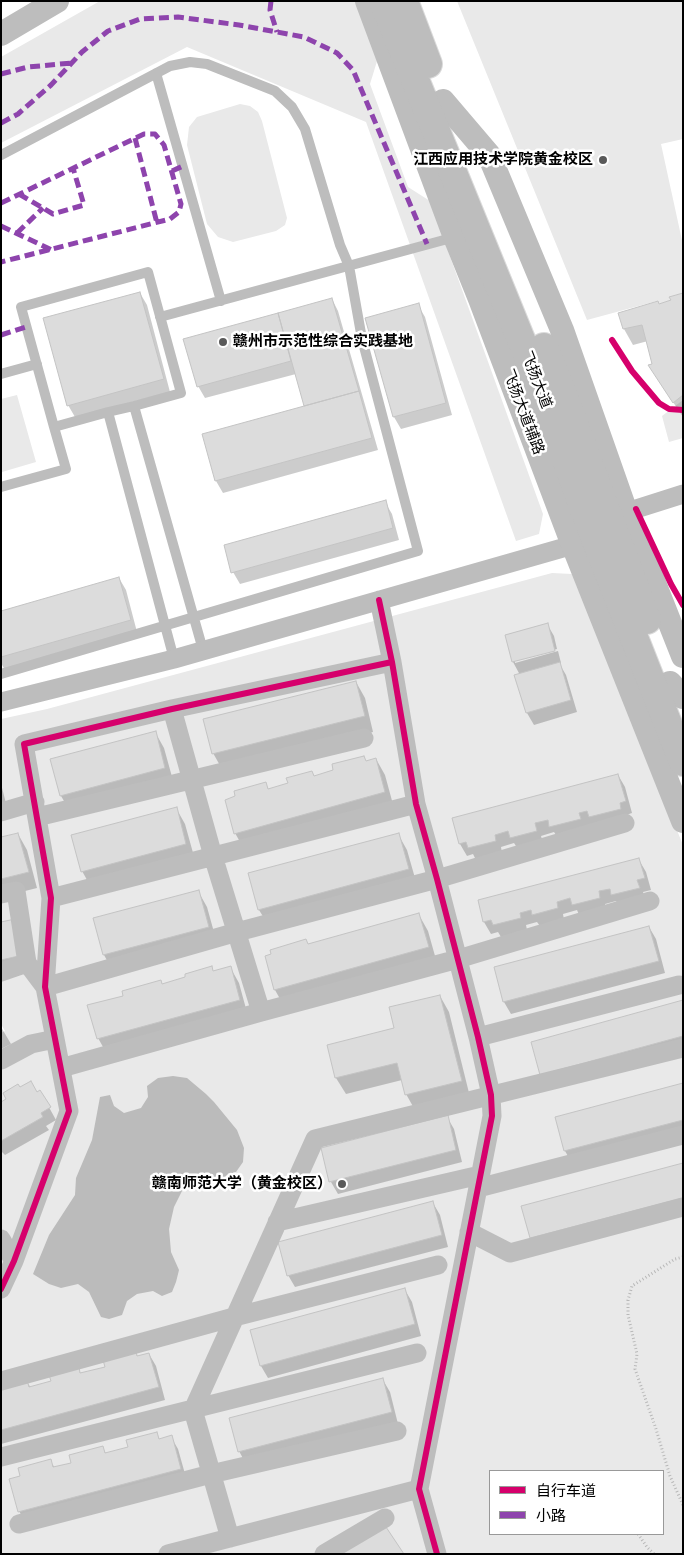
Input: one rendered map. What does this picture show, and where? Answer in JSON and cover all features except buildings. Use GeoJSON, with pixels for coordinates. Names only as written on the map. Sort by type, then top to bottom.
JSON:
{"type":"FeatureCollection","features":[{"type":"Feature","properties":{"kind":"main road","name":"飞扬大道"},"geometry":{"type":"LineString","coordinates":[[383,1],[531,364],[600,526],[676,690],[683,715]]}},
{"type":"Feature","properties":{"kind":"main road","name":"飞扬大道"},"geometry":{"type":"LineString","coordinates":[[404,1],[566,402],[632,633],[683,762]]}},
{"type":"Feature","properties":{"kind":"street"},"geometry":{"type":"LineString","coordinates":[[1,34],[57,1]]}},
{"type":"Feature","properties":{"kind":"street","name":"飞扬大道辅路"},"geometry":{"type":"LineString","coordinates":[[366,1],[480,299],[600,526],[683,656]]}},
{"type":"Feature","properties":{"kind":"street","name":"飞扬大道辅路"},"geometry":{"type":"LineString","coordinates":[[443,101],[489,155],[562,330],[639,712],[683,822]]}},
{"type":"Feature","properties":{"kind":"street"},"geometry":{"type":"LineString","coordinates":[[562,330],[566,402]]}},
{"type":"Feature","properties":{"kind":"street"},"geometry":{"type":"LineString","coordinates":[[1,702],[174,659],[379,600],[600,526],[683,494]]}},
{"type":"Feature","properties":{"kind":"street"},"geometry":{"type":"LineString","coordinates":[[379,600],[392,662],[416,804],[438,878],[491,1095],[492,1116],[419,1489],[437,1554]]}},
{"type":"Feature","properties":{"kind":"street"},"geometry":{"type":"LineString","coordinates":[[632,633],[639,712]]}},
{"type":"Feature","properties":{"kind":"street"},"geometry":{"type":"LineString","coordinates":[[2,1286],[14,1261],[69,1111],[45,987],[51,898],[24,744],[172,709],[392,662]]}},
{"type":"Feature","properties":{"kind":"street"},"geometry":{"type":"LineString","coordinates":[[172,709],[213,856],[261,1012]]}},
{"type":"Feature","properties":{"kind":"street"},"geometry":{"type":"LineString","coordinates":[[1,812],[36,810],[192,780],[364,738]]}},
{"type":"Feature","properties":{"kind":"street"},"geometry":{"type":"LineString","coordinates":[[51,898],[416,804]]}},
{"type":"Feature","properties":{"kind":"street"},"geometry":{"type":"LineString","coordinates":[[45,987],[237,932],[438,878],[624,823]]}},
{"type":"Feature","properties":{"kind":"street"},"geometry":{"type":"LineString","coordinates":[[1,894],[16,891],[26,963],[45,987]]}},
{"type":"Feature","properties":{"kind":"street"},"geometry":{"type":"LineString","coordinates":[[61,1068],[458,959],[650,901]]}},
{"type":"Feature","properties":{"kind":"street"},"geometry":{"type":"LineString","coordinates":[[1,972],[26,963]]}},
{"type":"Feature","properties":{"kind":"street"},"geometry":{"type":"LineString","coordinates":[[478,1037],[679,985]]}},
{"type":"Feature","properties":{"kind":"street"},"geometry":{"type":"LineString","coordinates":[[1,1060],[31,1044],[55,1039]]}},
{"type":"Feature","properties":{"kind":"street"},"geometry":{"type":"LineString","coordinates":[[225,1544],[211,1474],[193,1410],[315,1140],[683,1048]]}},
{"type":"Feature","properties":{"kind":"street"},"geometry":{"type":"LineString","coordinates":[[277,1222],[479,1182],[683,1135]]}},
{"type":"Feature","properties":{"kind":"street"},"geometry":{"type":"LineString","coordinates":[[469,1232],[510,1253],[683,1207]]}},
{"type":"Feature","properties":{"kind":"street"},"geometry":{"type":"LineString","coordinates":[[1,1239],[14,1261]]}},
{"type":"Feature","properties":{"kind":"street"},"geometry":{"type":"LineString","coordinates":[[1,1381],[234,1317],[438,1265]]}},
{"type":"Feature","properties":{"kind":"street"},"geometry":{"type":"LineString","coordinates":[[1,1457],[418,1353]]}},
{"type":"Feature","properties":{"kind":"street"},"geometry":{"type":"LineString","coordinates":[[19,1524],[211,1474],[397,1431]]}},
{"type":"Feature","properties":{"kind":"street"},"geometry":{"type":"LineString","coordinates":[[168,1554],[225,1544],[419,1489]]}},
{"type":"Feature","properties":{"kind":"street"},"geometry":{"type":"LineString","coordinates":[[324,1554],[385,1518]]}},
{"type":"Feature","properties":{"kind":"lane"},"geometry":{"type":"LineString","coordinates":[[1,154],[170,66],[190,62],[207,64],[275,91],[292,107],[305,130],[340,245],[349,266],[362,339],[418,551],[1,674]]}},
{"type":"Feature","properties":{"kind":"lane"},"geometry":{"type":"LineString","coordinates":[[156,73],[221,301]]}},
{"type":"Feature","properties":{"kind":"lane"},"geometry":{"type":"LineString","coordinates":[[160,317],[455,237]]}},
{"type":"Feature","properties":{"kind":"lane"},"geometry":{"type":"LineString","coordinates":[[1,487],[66,469],[54,427],[36,364],[21,307],[148,272],[181,393],[54,427]]}},
{"type":"Feature","properties":{"kind":"lane"},"geometry":{"type":"LineString","coordinates":[[1,374],[36,364]]}},
{"type":"Feature","properties":{"kind":"lane"},"geometry":{"type":"LineString","coordinates":[[134,406],[203,650]]}},
{"type":"Feature","properties":{"kind":"lane"},"geometry":{"type":"LineString","coordinates":[[108,412],[174,659]]}},
{"type":"Feature","properties":{"kind":"path"},"geometry":{"type":"LineString","coordinates":[[683,1257],[675,1259],[632,1286],[628,1300],[628,1315],[637,1354],[636,1369],[670,1476],[683,1505]]}},
{"type":"Feature","properties":{"kind":"path"},"geometry":{"type":"LineString","coordinates":[[639,1535],[647,1548],[654,1554]]}},
{"type":"Feature","properties":{"kind":"shaded area"},"geometry":{"type":"Polygon","coordinates":[[[100,1],[357,1],[378,58],[370,84],[408,187],[430,201],[543,514],[539,534],[516,541],[366,122],[187,47],[1,143],[1,57],[100,1]]]}},
{"type":"Feature","properties":{"kind":"shaded area","name":"江西应用技术学院黄金校区"},"geometry":{"type":"Polygon","coordinates":[[[457,1],[683,1],[683,139],[661,144],[683,245],[683,293],[669,297],[671,300],[659,304],[657,301],[587,320],[457,1]]]}},
{"type":"Feature","properties":{"kind":"shaded area"},"geometry":{"type":"Polygon","coordinates":[[[240,104],[250,106],[258,112],[262,121],[287,218],[285,225],[276,231],[233,242],[218,237],[207,224],[187,145],[189,127],[197,117],[240,104]]]}},
{"type":"Feature","properties":{"kind":"shaded area"},"geometry":{"type":"Polygon","coordinates":[[[17,395],[36,462],[2,472],[1,399],[17,395]]]}},
{"type":"Feature","properties":{"kind":"shaded area"},"geometry":{"type":"Polygon","coordinates":[[[683,400],[683,438],[669,442],[662,416],[683,400]]]}},
{"type":"Feature","properties":{"kind":"shaded area","name":"赣南师范大学（黄金校区）"},"geometry":{"type":"Polygon","coordinates":[[[552,573],[572,574],[683,845],[683,1554],[1,1554],[1,1033],[5,1031],[1,1024],[1,879],[29,872],[18,833],[1,837],[1,719],[47,709],[552,573]]]}},
{"type":"Feature","properties":{"kind":"shaded area"},"geometry":{"type":"Polygon","coordinates":[[[173,1076],[187,1078],[206,1094],[237,1130],[244,1148],[243,1162],[236,1172],[225,1177],[196,1178],[183,1189],[174,1207],[169,1229],[171,1252],[179,1270],[172,1292],[162,1296],[153,1291],[137,1294],[127,1301],[122,1315],[109,1319],[101,1317],[89,1292],[78,1284],[61,1288],[49,1284],[33,1274],[49,1235],[75,1195],[76,1178],[92,1140],[100,1097],[110,1095],[114,1106],[124,1113],[141,1108],[148,1097],[147,1086],[158,1078],[173,1076]]]}},
{"type":"Feature","properties":{"kind":"marked path"},"geometry":{"type":"LineString","coordinates":[[271,1],[270,10],[277,32]]}},
{"type":"Feature","properties":{"kind":"marked path"},"geometry":{"type":"LineString","coordinates":[[1,123],[18,114],[51,85],[82,52],[108,31],[140,19],[178,17],[239,25],[304,37],[337,53],[353,70],[427,244]]}},
{"type":"Feature","properties":{"kind":"marked path"},"geometry":{"type":"LineString","coordinates":[[1,74],[28,67],[72,63]]}},
{"type":"Feature","properties":{"kind":"marked path"},"geometry":{"type":"LineString","coordinates":[[1,203],[144,134],[155,134],[164,145],[181,204],[179,212],[170,219],[1,262]]}},
{"type":"Feature","properties":{"kind":"marked path"},"geometry":{"type":"LineString","coordinates":[[135,138],[157,223]]}},
{"type":"Feature","properties":{"kind":"marked path"},"geometry":{"type":"LineString","coordinates":[[172,171],[183,166]]}},
{"type":"Feature","properties":{"kind":"marked path"},"geometry":{"type":"LineString","coordinates":[[19,194],[53,214],[84,205],[73,168]]}},
{"type":"Feature","properties":{"kind":"marked path"},"geometry":{"type":"LineString","coordinates":[[17,233],[43,208]]}},
{"type":"Feature","properties":{"kind":"marked path"},"geometry":{"type":"LineString","coordinates":[[1,226],[52,250]]}},
{"type":"Feature","properties":{"kind":"marked path"},"geometry":{"type":"LineString","coordinates":[[1,335],[26,327]]}},
{"type":"Feature","properties":{"kind":"cycle path"},"geometry":{"type":"LineString","coordinates":[[612,340],[632,371],[659,403],[669,409],[683,410]]}},
{"type":"Feature","properties":{"kind":"cycle path"},"geometry":{"type":"LineString","coordinates":[[636,509],[671,584],[683,605]]}},
{"type":"Feature","properties":{"kind":"cycle path"},"geometry":{"type":"LineString","coordinates":[[379,600],[392,662],[416,804],[478,1037],[491,1095],[492,1116],[419,1489],[437,1554]]}},
{"type":"Feature","properties":{"kind":"cycle path"},"geometry":{"type":"LineString","coordinates":[[1,1289],[14,1261],[69,1111],[45,987],[51,898],[24,744],[172,709],[392,662]]}},
{"type":"Feature","properties":{"kind":"place","name":"江西应用技术学院黄金校区"},"geometry":{"type":"Point","coordinates":[603,160]}},
{"type":"Feature","properties":{"kind":"place","name":"赣州市示范性综合实践基地"},"geometry":{"type":"Point","coordinates":[223,342]}},
{"type":"Feature","properties":{"kind":"place","name":"赣南师范大学（黄金校区）"},"geometry":{"type":"Point","coordinates":[342,1184]}}]}
